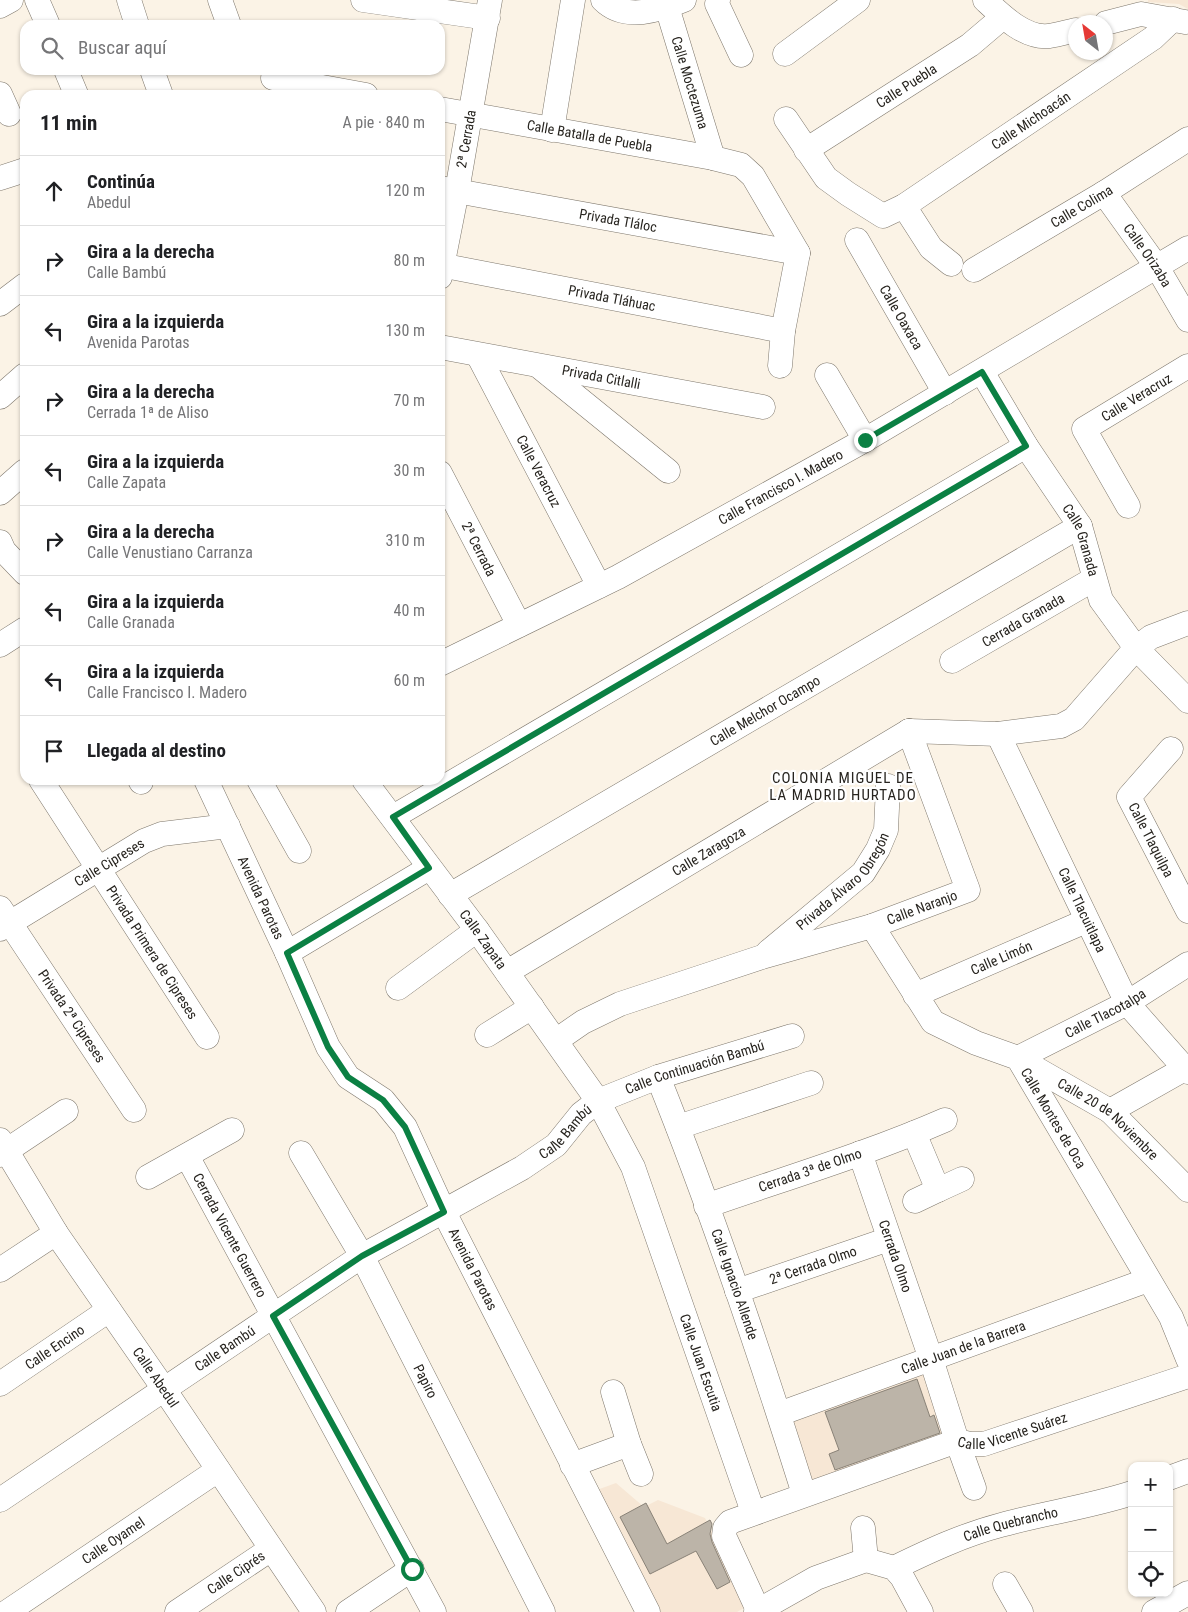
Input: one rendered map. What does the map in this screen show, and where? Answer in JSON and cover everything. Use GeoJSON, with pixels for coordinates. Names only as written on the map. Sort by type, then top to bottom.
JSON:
{"type":"FeatureCollection","features":[{"type":"Feature","properties":{"kind":"street"},"geometry":{"type":"LineString","coordinates":[[0,6],[11,0]]}},
{"type":"Feature","properties":{"kind":"street"},"geometry":{"type":"LineString","coordinates":[[37,0],[46,20]]}},
{"type":"Feature","properties":{"kind":"street"},"geometry":{"type":"LineString","coordinates":[[129,0],[136,20]]}},
{"type":"Feature","properties":{"kind":"street"},"geometry":{"type":"LineString","coordinates":[[220,0],[227,20]]}},
{"type":"Feature","properties":{"kind":"street"},"geometry":{"type":"LineString","coordinates":[[363,0],[489,9]]}},
{"type":"Feature","properties":{"kind":"street"},"geometry":{"type":"LineString","coordinates":[[552,130],[572,0]]}},
{"type":"Feature","properties":{"kind":"street"},"geometry":{"type":"LineString","coordinates":[[603,0],[626,12],[648,12],[675,4]]}},
{"type":"Feature","properties":{"kind":"street"},"geometry":{"type":"LineString","coordinates":[[718,0],[717,4],[741,56]]}},
{"type":"Feature","properties":{"kind":"street"},"geometry":{"type":"LineString","coordinates":[[786,54],[858,0]]}},
{"type":"Feature","properties":{"kind":"street"},"geometry":{"type":"LineString","coordinates":[[985,0],[1003,17],[1028,32],[1047,36],[1068,32]]}},
{"type":"Feature","properties":{"kind":"street","name":"Calle Moctezuma"},"geometry":{"type":"LineString","coordinates":[[675,4],[713,158]]}},
{"type":"Feature","properties":{"kind":"street"},"geometry":{"type":"LineString","coordinates":[[1113,20],[1139,7],[1181,21]]}},
{"type":"Feature","properties":{"kind":"street","name":"2ª Cerrada"},"geometry":{"type":"LineString","coordinates":[[445,229],[449,189],[470,114],[489,9]]}},
{"type":"Feature","properties":{"kind":"street","name":"Calle Puebla"},"geometry":{"type":"LineString","coordinates":[[806,150],[970,45],[1003,17]]}},
{"type":"Feature","properties":{"kind":"street","name":"Calle Michoacán"},"geometry":{"type":"LineString","coordinates":[[893,211],[1181,21]]}},
{"type":"Feature","properties":{"kind":"street"},"geometry":{"type":"LineString","coordinates":[[68,75],[74,90]]}},
{"type":"Feature","properties":{"kind":"street"},"geometry":{"type":"LineString","coordinates":[[154,75],[159,90]]}},
{"type":"Feature","properties":{"kind":"street"},"geometry":{"type":"LineString","coordinates":[[273,78],[339,90]]}},
{"type":"Feature","properties":{"kind":"street","name":"Calle Batalla de Puebla"},"geometry":{"type":"LineString","coordinates":[[445,109],[713,158],[741,165],[753,176],[798,253]]}},
{"type":"Feature","properties":{"kind":"street"},"geometry":{"type":"LineString","coordinates":[[786,120],[826,178],[848,194],[893,211],[931,248],[952,264]]}},
{"type":"Feature","properties":{"kind":"street","name":"Calle Colima"},"geometry":{"type":"LineString","coordinates":[[974,270],[1104,193],[1188,139]]}},
{"type":"Feature","properties":{"kind":"street"},"geometry":{"type":"LineString","coordinates":[[0,178],[20,172]]}},
{"type":"Feature","properties":{"kind":"street","name":"Privada Tláloc"},"geometry":{"type":"LineString","coordinates":[[449,189],[798,253]]}},
{"type":"Feature","properties":{"kind":"street","name":"Calle Orizaba"},"geometry":{"type":"LineString","coordinates":[[1104,193],[1157,268],[1188,320]]}},
{"type":"Feature","properties":{"kind":"street","name":"Calle Oaxaca"},"geometry":{"type":"LineString","coordinates":[[857,240],[945,393]]}},
{"type":"Feature","properties":{"kind":"street","name":"Calle Francisco I. Madero"},"geometry":{"type":"LineString","coordinates":[[445,662],[600,586],[865,440],[1188,248]]}},
{"type":"Feature","properties":{"kind":"street"},"geometry":{"type":"LineString","coordinates":[[780,366],[783,331],[798,253]]}},
{"type":"Feature","properties":{"kind":"street","name":"Privada Tláhuac"},"geometry":{"type":"LineString","coordinates":[[445,270],[783,331]]}},
{"type":"Feature","properties":{"kind":"street"},"geometry":{"type":"LineString","coordinates":[[0,304],[20,289]]}},
{"type":"Feature","properties":{"kind":"street","name":"Privada Citlalli"},"geometry":{"type":"LineString","coordinates":[[445,348],[763,406]]}},
{"type":"Feature","properties":{"kind":"street","name":"Calle Veracruz"},"geometry":{"type":"LineString","coordinates":[[478,355],[600,586]]}},
{"type":"Feature","properties":{"kind":"street"},"geometry":{"type":"LineString","coordinates":[[538,366],[668,471]]}},
{"type":"Feature","properties":{"kind":"street","name":"Calle Veracruz"},"geometry":{"type":"LineString","coordinates":[[1128,506],[1084,429],[1188,366]]}},
{"type":"Feature","properties":{"kind":"street","name":"Calle Granada"},"geometry":{"type":"LineString","coordinates":[[982,372],[1026,446],[1080,526],[1101,600],[1136,648],[1188,701]]}},
{"type":"Feature","properties":{"kind":"street"},"geometry":{"type":"LineString","coordinates":[[826,375],[865,440]]}},
{"type":"Feature","properties":{"kind":"street"},"geometry":{"type":"LineString","coordinates":[[0,397],[20,379]]}},
{"type":"Feature","properties":{"kind":"street"},"geometry":{"type":"LineString","coordinates":[[393,817],[1026,446]]}},
{"type":"Feature","properties":{"kind":"street"},"geometry":{"type":"LineString","coordinates":[[0,493],[20,476]]}},
{"type":"Feature","properties":{"kind":"street","name":"2ª Cerrada"},"geometry":{"type":"LineString","coordinates":[[445,483],[519,626]]}},
{"type":"Feature","properties":{"kind":"street","name":"Calle Melchor Ocampo"},"geometry":{"type":"LineString","coordinates":[[450,895],[1080,526]]}},
{"type":"Feature","properties":{"kind":"street"},"geometry":{"type":"LineString","coordinates":[[0,542],[4,550],[20,568]]}},
{"type":"Feature","properties":{"kind":"street","name":"Cerrada Granada"},"geometry":{"type":"LineString","coordinates":[[952,661],[1094,579]]}},
{"type":"Feature","properties":{"kind":"street"},"geometry":{"type":"LineString","coordinates":[[909,732],[998,734],[1061,726],[1074,719],[1136,648],[1151,637],[1188,622]]}},
{"type":"Feature","properties":{"kind":"street"},"geometry":{"type":"LineString","coordinates":[[0,644],[20,632]]}},
{"type":"Feature","properties":{"kind":"street","name":"Calle Naranjo"},"geometry":{"type":"LineString","coordinates":[[557,1040],[583,1022],[620,1004],[762,957],[872,926],[968,890],[909,732]]}},
{"type":"Feature","properties":{"kind":"street","name":"Calle Zaragoza"},"geometry":{"type":"LineString","coordinates":[[507,972],[909,732]]}},
{"type":"Feature","properties":{"kind":"street","name":"Calle Tlacuitlapa"},"geometry":{"type":"LineString","coordinates":[[998,734],[1086,921],[1127,1003],[1187,1069]]}},
{"type":"Feature","properties":{"kind":"street","name":"Calle Tlaquilpa"},"geometry":{"type":"LineString","coordinates":[[1171,749],[1129,797],[1188,911]]}},
{"type":"Feature","properties":{"kind":"street","name":"Privada Primera de Cipreses"},"geometry":{"type":"LineString","coordinates":[[44,785],[207,1037]]}},
{"type":"Feature","properties":{"kind":"street","name":"Avenida Parotas"},"geometry":{"type":"LineString","coordinates":[[208,785],[287,953],[328,1047],[348,1077],[383,1100],[405,1127],[444,1212],[648,1612]]}},
{"type":"Feature","properties":{"kind":"street"},"geometry":{"type":"LineString","coordinates":[[262,785],[299,851]]}},
{"type":"Feature","properties":{"kind":"street","name":"Calle Zapata"},"geometry":{"type":"LineString","coordinates":[[368,785],[477,930],[557,1040],[598,1101]]}},
{"type":"Feature","properties":{"kind":"street","name":"Privada Álvaro Obregón"},"geometry":{"type":"LineString","coordinates":[[762,957],[863,873],[878,849],[886,830],[888,786]]}},
{"type":"Feature","properties":{"kind":"street","name":"Calle Cipreses"},"geometry":{"type":"LineString","coordinates":[[3,920],[144,841],[162,834],[228,826]]}},
{"type":"Feature","properties":{"kind":"street"},"geometry":{"type":"LineString","coordinates":[[287,953],[429,868]]}},
{"type":"Feature","properties":{"kind":"street","name":"Privada 2ª Cipreses"},"geometry":{"type":"LineString","coordinates":[[3,920],[134,1110]]}},
{"type":"Feature","properties":{"kind":"street","name":"Calle Limón"},"geometry":{"type":"LineString","coordinates":[[915,995],[1086,921]]}},
{"type":"Feature","properties":{"kind":"street","name":"Calle Montes de Oca"},"geometry":{"type":"LineString","coordinates":[[872,926],[933,1022],[976,1043],[1018,1058],[1148,1280],[1172,1316],[1188,1358]]}},
{"type":"Feature","properties":{"kind":"street"},"geometry":{"type":"LineString","coordinates":[[398,988],[477,930]]}},
{"type":"Feature","properties":{"kind":"street","name":"Calle Tlacotalpa"},"geometry":{"type":"LineString","coordinates":[[1018,1058],[1127,1003],[1188,964]]}},
{"type":"Feature","properties":{"kind":"street"},"geometry":{"type":"LineString","coordinates":[[487,1035],[532,1007]]}},
{"type":"Feature","properties":{"kind":"street","name":"Calle Continuación Bambú"},"geometry":{"type":"LineString","coordinates":[[598,1101],[658,1077],[792,1036]]}},
{"type":"Feature","properties":{"kind":"street","name":"Calle 20 de Noviembre"},"geometry":{"type":"LineString","coordinates":[[1018,1058],[1110,1111],[1188,1190]]}},
{"type":"Feature","properties":{"kind":"street"},"geometry":{"type":"LineString","coordinates":[[1110,1111],[1187,1069]]}},
{"type":"Feature","properties":{"kind":"street","name":"Calle Ignacio Allende"},"geometry":{"type":"LineString","coordinates":[[658,1077],[737,1291],[804,1494]]}},
{"type":"Feature","properties":{"kind":"street"},"geometry":{"type":"LineString","coordinates":[[678,1127],[811,1083]]}},
{"type":"Feature","properties":{"kind":"street","name":"Calle Bambú"},"geometry":{"type":"LineString","coordinates":[[0,1500],[362,1256],[522,1168],[556,1145],[580,1114],[598,1101]]}},
{"type":"Feature","properties":{"kind":"street","name":"Calle Juan Escutia"},"geometry":{"type":"LineString","coordinates":[[598,1101],[632,1167],[753,1512]]}},
{"type":"Feature","properties":{"kind":"street"},"geometry":{"type":"LineString","coordinates":[[2,1149],[66,1111]]}},
{"type":"Feature","properties":{"kind":"street","name":"Cerrada 3ª de Olmo"},"geometry":{"type":"LineString","coordinates":[[706,1206],[860,1153],[945,1120]]}},
{"type":"Feature","properties":{"kind":"street"},"geometry":{"type":"LineString","coordinates":[[148,1178],[232,1130]]}},
{"type":"Feature","properties":{"kind":"street"},"geometry":{"type":"LineString","coordinates":[[914,1133],[938,1190]]}},
{"type":"Feature","properties":{"kind":"street","name":"Calle Abedul"},"geometry":{"type":"LineString","coordinates":[[2,1149],[56,1233],[314,1612]]}},
{"type":"Feature","properties":{"kind":"street","name":"Papiro"},"geometry":{"type":"LineString","coordinates":[[301,1153],[362,1256],[543,1612]]}},
{"type":"Feature","properties":{"kind":"street","name":"Cerrada Olmo"},"geometry":{"type":"LineString","coordinates":[[860,1153],[974,1488]]}},
{"type":"Feature","properties":{"kind":"street","name":"Cerrada Vicente Guerrero"},"geometry":{"type":"LineString","coordinates":[[187,1156],[434,1612]]}},
{"type":"Feature","properties":{"kind":"street"},"geometry":{"type":"LineString","coordinates":[[915,1200],[962,1179]]}},
{"type":"Feature","properties":{"kind":"street"},"geometry":{"type":"LineString","coordinates":[[0,1270],[56,1233]]}},
{"type":"Feature","properties":{"kind":"street","name":"2ª Cerrada Olmo"},"geometry":{"type":"LineString","coordinates":[[737,1291],[889,1239]]}},
{"type":"Feature","properties":{"kind":"street","name":"Calle Juan de la Barrera"},"geometry":{"type":"LineString","coordinates":[[779,1414],[1148,1280]]}},
{"type":"Feature","properties":{"kind":"street","name":"Calle Encino"},"geometry":{"type":"LineString","coordinates":[[0,1384],[110,1310]]}},
{"type":"Feature","properties":{"kind":"street","name":"Calle Vicente Suárez"},"geometry":{"type":"LineString","coordinates":[[753,1512],[957,1441],[970,1444],[984,1444],[1188,1376]]}},
{"type":"Feature","properties":{"kind":"street"},"geometry":{"type":"LineString","coordinates":[[614,1392],[629,1444],[641,1474]]}},
{"type":"Feature","properties":{"kind":"street"},"geometry":{"type":"LineString","coordinates":[[572,1465],[629,1444]]}},
{"type":"Feature","properties":{"kind":"street","name":"Calle Oyamel"},"geometry":{"type":"LineString","coordinates":[[7,1612],[218,1470]]}},
{"type":"Feature","properties":{"kind":"street"},"geometry":{"type":"LineString","coordinates":[[1173,1477],[1188,1471]]}},
{"type":"Feature","properties":{"kind":"street","name":"Calle Quebrancho"},"geometry":{"type":"LineString","coordinates":[[894,1568],[945,1543],[1000,1525],[1063,1512],[1128,1494]]}},
{"type":"Feature","properties":{"kind":"street"},"geometry":{"type":"LineString","coordinates":[[753,1512],[730,1522],[725,1528],[724,1536],[757,1611],[816,1578],[866,1560],[894,1568],[902,1577],[921,1612]]}},
{"type":"Feature","properties":{"kind":"street"},"geometry":{"type":"LineString","coordinates":[[863,1528],[866,1560]]}},
{"type":"Feature","properties":{"kind":"street","name":"Calle Ciprés"},"geometry":{"type":"LineString","coordinates":[[177,1612],[271,1549]]}},
{"type":"Feature","properties":{"kind":"street"},"geometry":{"type":"LineString","coordinates":[[348,1612],[412,1569]]}},
{"type":"Feature","properties":{"kind":"street"},"geometry":{"type":"LineString","coordinates":[[1005,1584],[1021,1612]]}},
{"type":"Feature","properties":{"kind":"street"},"geometry":{"type":"LineString","coordinates":[[1154,1612],[1188,1593]]}},
{"type":"Feature","properties":{"kind":"shaded area"},"geometry":{"type":"Polygon","coordinates":[[[1148,0],[1188,0],[1188,9],[1179,4],[1148,2],[1148,0]]]}},
{"type":"Feature","properties":{"kind":"shaded area"},"geometry":{"type":"Polygon","coordinates":[[[925,1368],[948,1439],[813,1486],[789,1415],[925,1368]]]}},
{"type":"Feature","properties":{"kind":"shaded area"},"geometry":{"type":"Polygon","coordinates":[[[616,1483],[644,1507],[658,1500],[705,1518],[749,1605],[737,1612],[661,1612],[594,1491],[616,1483]]]}},
{"type":"Feature","properties":{"kind":"building"},"geometry":{"type":"Polygon","coordinates":[[[917,1379],[930,1417],[934,1415],[940,1433],[835,1470],[829,1454],[839,1450],[825,1412],[917,1379]]]}},
{"type":"Feature","properties":{"kind":"building"},"geometry":{"type":"Polygon","coordinates":[[[646,1503],[667,1544],[710,1520],[712,1524],[710,1534],[712,1542],[730,1582],[717,1589],[696,1551],[650,1574],[620,1517],[646,1503]]]}},
{"type":"Feature","properties":{"kind":"district","name":"COLONIA MIGUEL DE LA MADRID HURTADO"},"geometry":{"type":"Point","coordinates":[843,786]}},
{"type":"Feature","properties":{"kind":"route"},"geometry":{"type":"LineString","coordinates":[[412,1569],[273,1316],[362,1256],[444,1212],[405,1127],[383,1100],[348,1077],[328,1047],[287,953],[429,868],[393,817],[1026,446],[982,372],[865,440]]}}]}
